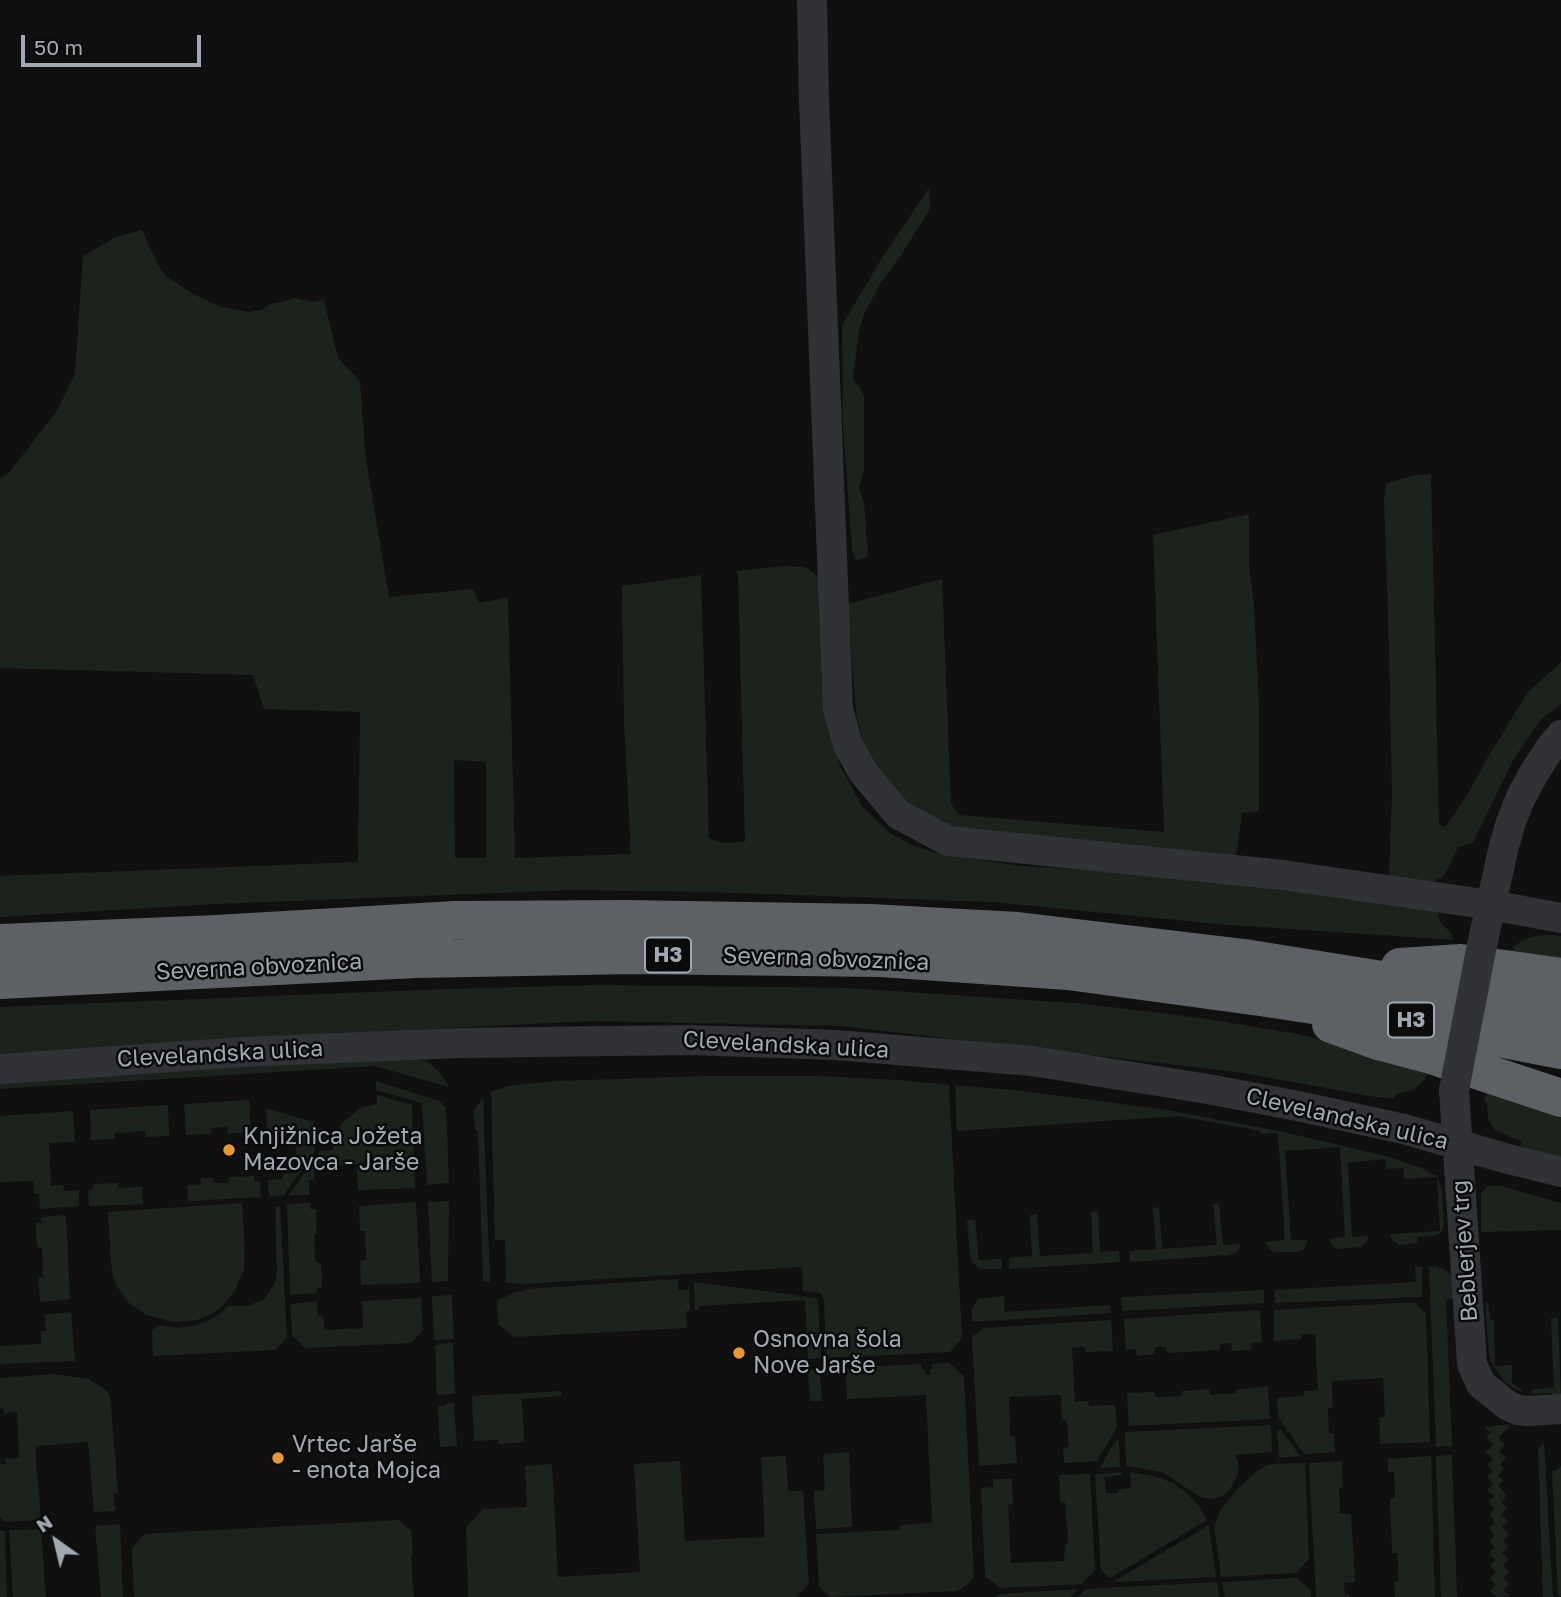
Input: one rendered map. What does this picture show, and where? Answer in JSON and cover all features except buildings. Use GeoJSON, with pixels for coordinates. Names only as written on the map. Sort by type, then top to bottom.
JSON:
{"type":"FeatureCollection","features":[{"type":"Feature","properties":{"kind":"highway","name":"Severna obvoznica"},"geometry":{"type":"LineString","coordinates":[[0,943],[203,935],[455,920],[625,919],[870,923],[1018,931],[1244,958],[1438,989],[1561,1014]]}},
{"type":"Feature","properties":{"kind":"highway","name":"Severna obvoznica"},"geometry":{"type":"LineString","coordinates":[[0,980],[428,958],[634,955],[881,958],[1068,971],[1260,997],[1392,1017],[1561,1051]]}},
{"type":"Feature","properties":{"kind":"highway"},"geometry":{"type":"LineString","coordinates":[[1332,972],[1461,963],[1561,977]]}},
{"type":"Feature","properties":{"kind":"highway"},"geometry":{"type":"LineString","coordinates":[[1260,997],[1378,1041],[1431,1055],[1561,1098]]}},
{"type":"Feature","properties":{"kind":"street"},"geometry":{"type":"LineString","coordinates":[[812,0],[838,709],[848,745],[863,772],[898,814],[948,841],[1283,875],[1491,905],[1561,918]]}},
{"type":"Feature","properties":{"kind":"street","name":"Beblerjev trg"},"geometry":{"type":"LineString","coordinates":[[1561,735],[1534,773],[1511,822],[1482,945],[1454,1090],[1472,1364],[1481,1384],[1507,1405],[1528,1411],[1561,1409]]}},
{"type":"Feature","properties":{"kind":"street","name":"Clevelandska ulica"},"geometry":{"type":"LineString","coordinates":[[0,1069],[230,1053],[459,1043],[689,1040],[836,1045],[1032,1061],[1298,1106],[1423,1134],[1561,1172]]}},
{"type":"Feature","properties":{"kind":"shaded area"},"geometry":{"type":"Polygon","coordinates":[[[929,188],[930,209],[880,284],[864,314],[859,331],[853,378],[864,395],[864,471],[859,486],[864,504],[868,556],[857,561],[852,551],[843,427],[842,325],[882,258],[929,188]]]}},
{"type":"Feature","properties":{"kind":"shaded area"},"geometry":{"type":"Polygon","coordinates":[[[142,230],[166,276],[195,295],[221,307],[249,312],[295,298],[313,302],[324,300],[338,358],[360,381],[365,453],[389,597],[473,589],[479,603],[508,597],[515,858],[631,854],[624,722],[622,586],[701,575],[709,838],[723,843],[745,842],[736,571],[784,566],[804,567],[814,573],[821,582],[834,744],[840,766],[862,806],[890,833],[914,846],[943,855],[1023,866],[1163,875],[1342,894],[1437,911],[1440,922],[1452,934],[1453,940],[1217,924],[993,902],[710,892],[573,890],[215,904],[0,917],[0,876],[358,862],[360,712],[264,709],[253,675],[0,668],[0,478],[9,473],[58,409],[75,374],[83,256],[116,237],[142,230]],[[454,760],[455,858],[486,858],[486,762],[454,760]]]}},
{"type":"Feature","properties":{"kind":"shaded area"},"geometry":{"type":"Polygon","coordinates":[[[1431,474],[1439,825],[1445,827],[1463,802],[1528,692],[1561,662],[1561,704],[1542,718],[1513,760],[1473,842],[1458,847],[1448,869],[1442,877],[1432,882],[1389,876],[1392,796],[1384,498],[1386,483],[1431,474]]]}},
{"type":"Feature","properties":{"kind":"shaded area"},"geometry":{"type":"Polygon","coordinates":[[[1249,514],[1249,564],[1254,605],[1259,706],[1259,811],[1242,813],[1236,858],[960,833],[891,793],[864,745],[856,712],[847,604],[942,579],[951,804],[959,815],[1164,832],[1153,535],[1249,514]]]}},
{"type":"Feature","properties":{"kind":"shaded area"},"geometry":{"type":"Polygon","coordinates":[[[1550,935],[1561,936],[1561,966],[1510,959],[1514,946],[1524,940],[1550,935]]]}},
{"type":"Feature","properties":{"kind":"shaded area"},"geometry":{"type":"Polygon","coordinates":[[[600,985],[847,988],[1086,1004],[1201,1018],[1297,1034],[1432,1067],[1424,1080],[1413,1090],[1396,1094],[1394,1099],[1237,1072],[841,1026],[593,1021],[443,1028],[0,1062],[0,1007],[600,985]]]}},
{"type":"Feature","properties":{"kind":"shaded area"},"geometry":{"type":"Polygon","coordinates":[[[418,1059],[438,1070],[449,1087],[375,1066],[0,1089],[0,1081],[120,1072],[418,1059]]]}},
{"type":"Feature","properties":{"kind":"shaded area"},"geometry":{"type":"Polygon","coordinates":[[[706,1076],[819,1076],[949,1085],[962,1338],[950,1352],[826,1358],[824,1300],[820,1293],[803,1291],[802,1267],[506,1283],[505,1240],[495,1240],[491,1092],[508,1086],[555,1081],[706,1076]]]}},
{"type":"Feature","properties":{"kind":"shaded area"},"geometry":{"type":"Polygon","coordinates":[[[376,1081],[439,1101],[446,1107],[449,1183],[427,1185],[422,1103],[376,1090],[376,1081]]]}},
{"type":"Feature","properties":{"kind":"shaded area"},"geometry":{"type":"Polygon","coordinates":[[[955,1085],[1167,1110],[1279,1131],[1386,1156],[1437,1176],[1442,1190],[1444,1226],[1440,1233],[1434,1236],[1418,1237],[1417,1243],[1396,1243],[1390,1234],[1440,1231],[1437,1177],[1404,1179],[1403,1168],[1386,1169],[1385,1159],[1348,1163],[1352,1237],[1368,1236],[1368,1240],[1362,1247],[1333,1247],[1329,1239],[1345,1237],[1340,1147],[1285,1151],[1291,1240],[1308,1240],[1304,1249],[1299,1252],[1273,1252],[1266,1242],[1285,1240],[1278,1133],[1261,1134],[1260,1131],[1179,1116],[957,1131],[955,1085]]]}},
{"type":"Feature","properties":{"kind":"shaded area"},"geometry":{"type":"Polygon","coordinates":[[[1490,1086],[1561,1110],[1561,1160],[1519,1150],[1522,1142],[1495,1130],[1488,1120],[1487,1103],[1484,1100],[1490,1086]]]}},
{"type":"Feature","properties":{"kind":"shaded area"},"geometry":{"type":"Polygon","coordinates":[[[377,1095],[412,1105],[415,1188],[358,1190],[357,1165],[314,1167],[314,1180],[309,1180],[309,1195],[289,1195],[320,1151],[333,1150],[334,1140],[342,1123],[360,1108],[377,1104],[377,1095]]]}},
{"type":"Feature","properties":{"kind":"shaded area"},"geometry":{"type":"Polygon","coordinates":[[[483,1098],[490,1282],[483,1282],[478,1132],[475,1129],[473,1111],[483,1098]]]}},
{"type":"Feature","properties":{"kind":"shaded area"},"geometry":{"type":"Polygon","coordinates":[[[249,1100],[251,1132],[228,1133],[227,1127],[211,1128],[211,1134],[186,1135],[184,1104],[249,1100]]]}},
{"type":"Feature","properties":{"kind":"shaded area"},"geometry":{"type":"Polygon","coordinates":[[[168,1105],[169,1136],[146,1137],[145,1131],[115,1133],[115,1139],[91,1140],[90,1110],[168,1105]]]}},
{"type":"Feature","properties":{"kind":"shaded area"},"geometry":{"type":"Polygon","coordinates":[[[266,1108],[313,1122],[315,1151],[284,1195],[269,1197],[268,1180],[283,1179],[283,1174],[297,1173],[295,1130],[267,1131],[266,1108]]]}},
{"type":"Feature","properties":{"kind":"shaded area"},"geometry":{"type":"Polygon","coordinates":[[[73,1111],[75,1142],[49,1143],[51,1186],[63,1185],[64,1191],[79,1190],[79,1206],[40,1209],[39,1194],[34,1194],[33,1181],[0,1182],[0,1116],[73,1111]]]}},
{"type":"Feature","properties":{"kind":"shaded area"},"geometry":{"type":"Polygon","coordinates":[[[254,1176],[254,1181],[260,1181],[261,1197],[188,1201],[187,1185],[201,1184],[201,1178],[213,1178],[214,1183],[229,1183],[229,1177],[254,1176]]]}},
{"type":"Feature","properties":{"kind":"shaded area"},"geometry":{"type":"Polygon","coordinates":[[[118,1183],[118,1188],[142,1187],[143,1204],[89,1206],[88,1190],[94,1189],[93,1184],[118,1183]]]}},
{"type":"Feature","properties":{"kind":"shaded area"},"geometry":{"type":"Polygon","coordinates":[[[1488,1186],[1500,1186],[1561,1203],[1561,1230],[1481,1232],[1481,1193],[1488,1186]]]}},
{"type":"Feature","properties":{"kind":"shaded area"},"geometry":{"type":"Polygon","coordinates":[[[449,1201],[448,1281],[432,1282],[428,1202],[449,1201]]]}},
{"type":"Feature","properties":{"kind":"shaded area"},"geometry":{"type":"Polygon","coordinates":[[[416,1202],[420,1283],[361,1285],[360,1261],[366,1260],[365,1231],[360,1231],[359,1206],[416,1202]]]}},
{"type":"Feature","properties":{"kind":"shaded area"},"geometry":{"type":"Polygon","coordinates":[[[242,1203],[244,1270],[234,1292],[220,1308],[197,1320],[174,1322],[146,1315],[129,1303],[113,1276],[108,1212],[242,1203]]]}},
{"type":"Feature","properties":{"kind":"shaded area"},"geometry":{"type":"Polygon","coordinates":[[[310,1203],[310,1209],[316,1209],[315,1262],[321,1263],[322,1288],[317,1288],[317,1293],[290,1295],[287,1204],[310,1203]]]}},
{"type":"Feature","properties":{"kind":"shaded area"},"geometry":{"type":"Polygon","coordinates":[[[1213,1204],[1219,1204],[1223,1245],[1241,1244],[1237,1252],[1229,1255],[1130,1262],[1129,1251],[1156,1249],[1153,1208],[1159,1207],[1162,1249],[1217,1245],[1213,1204]]]}},
{"type":"Feature","properties":{"kind":"shaded area"},"geometry":{"type":"Polygon","coordinates":[[[275,1206],[280,1206],[287,1338],[275,1350],[153,1356],[152,1330],[159,1325],[177,1328],[197,1325],[215,1317],[229,1306],[248,1306],[264,1299],[269,1293],[276,1280],[277,1271],[275,1206]]]}},
{"type":"Feature","properties":{"kind":"shaded area"},"geometry":{"type":"Polygon","coordinates":[[[1098,1211],[1100,1252],[1119,1251],[1120,1262],[1009,1269],[1009,1258],[1032,1256],[1030,1215],[1037,1214],[1040,1256],[1093,1253],[1091,1212],[1098,1211]]]}},
{"type":"Feature","properties":{"kind":"shaded area"},"geometry":{"type":"Polygon","coordinates":[[[66,1215],[70,1299],[40,1302],[38,1277],[43,1277],[42,1248],[37,1247],[36,1223],[41,1223],[41,1217],[66,1215]]]}},
{"type":"Feature","properties":{"kind":"shaded area"},"geometry":{"type":"Polygon","coordinates":[[[967,1220],[975,1220],[979,1260],[1002,1259],[1002,1269],[980,1269],[972,1262],[967,1220]]]}},
{"type":"Feature","properties":{"kind":"shaded area"},"geometry":{"type":"Polygon","coordinates":[[[1436,1266],[1452,1277],[1456,1298],[1446,1300],[1452,1446],[1436,1447],[1429,1267],[1436,1266]]]}},
{"type":"Feature","properties":{"kind":"shaded area"},"geometry":{"type":"Polygon","coordinates":[[[1415,1267],[1422,1267],[1422,1297],[1275,1303],[1274,1290],[1416,1282],[1415,1267]]]}},
{"type":"Feature","properties":{"kind":"shaded area"},"geometry":{"type":"Polygon","coordinates":[[[678,1279],[678,1290],[689,1290],[690,1311],[686,1311],[687,1328],[515,1337],[498,1324],[497,1301],[525,1289],[678,1279]]]}},
{"type":"Feature","properties":{"kind":"shaded area"},"geometry":{"type":"Polygon","coordinates":[[[694,1282],[816,1298],[821,1358],[808,1359],[805,1300],[699,1306],[698,1310],[695,1310],[694,1282]]]}},
{"type":"Feature","properties":{"kind":"shaded area"},"geometry":{"type":"Polygon","coordinates":[[[1264,1290],[1264,1303],[1122,1311],[1121,1297],[1264,1290]]]}},
{"type":"Feature","properties":{"kind":"shaded area"},"geometry":{"type":"Polygon","coordinates":[[[452,1295],[454,1339],[434,1340],[432,1296],[452,1295]]]}},
{"type":"Feature","properties":{"kind":"shaded area"},"geometry":{"type":"Polygon","coordinates":[[[1004,1296],[1005,1312],[1110,1305],[1111,1313],[972,1322],[972,1310],[978,1299],[1004,1296]]]}},
{"type":"Feature","properties":{"kind":"shaded area"},"geometry":{"type":"Polygon","coordinates":[[[421,1298],[423,1330],[411,1343],[305,1348],[292,1335],[290,1304],[317,1301],[318,1316],[323,1316],[325,1330],[363,1328],[362,1301],[421,1298]]]}},
{"type":"Feature","properties":{"kind":"shaded area"},"geometry":{"type":"Polygon","coordinates":[[[1414,1302],[1426,1313],[1430,1442],[1380,1444],[1379,1418],[1385,1417],[1383,1378],[1332,1381],[1333,1407],[1328,1408],[1329,1434],[1334,1434],[1335,1452],[1304,1454],[1279,1418],[1277,1398],[1304,1396],[1304,1391],[1318,1390],[1315,1334],[1301,1334],[1301,1339],[1274,1341],[1274,1310],[1414,1302]]]}},
{"type":"Feature","properties":{"kind":"shaded area"},"geometry":{"type":"Polygon","coordinates":[[[1488,1302],[1490,1320],[1494,1320],[1495,1366],[1512,1365],[1512,1383],[1522,1392],[1503,1380],[1491,1362],[1485,1303],[1488,1302]]]}},
{"type":"Feature","properties":{"kind":"shaded area"},"geometry":{"type":"Polygon","coordinates":[[[1260,1310],[1262,1342],[1251,1343],[1251,1350],[1232,1351],[1231,1343],[1220,1344],[1220,1350],[1167,1353],[1166,1347],[1155,1347],[1155,1354],[1137,1356],[1136,1349],[1126,1350],[1124,1319],[1260,1310]]]}},
{"type":"Feature","properties":{"kind":"shaded area"},"geometry":{"type":"Polygon","coordinates":[[[71,1312],[75,1361],[0,1364],[0,1346],[41,1344],[41,1331],[46,1331],[45,1315],[71,1312]]]}},
{"type":"Feature","properties":{"kind":"shaded area"},"geometry":{"type":"Polygon","coordinates":[[[1551,1318],[1558,1318],[1561,1399],[1553,1400],[1552,1393],[1532,1394],[1532,1389],[1554,1388],[1551,1318]]]}},
{"type":"Feature","properties":{"kind":"shaded area"},"geometry":{"type":"Polygon","coordinates":[[[1111,1320],[1113,1351],[1085,1352],[1085,1347],[1072,1348],[1075,1402],[1088,1401],[1089,1406],[1115,1405],[1117,1427],[1097,1461],[1064,1463],[1063,1448],[1069,1447],[1067,1421],[1062,1420],[1061,1395],[1009,1397],[1010,1436],[1015,1437],[1017,1463],[979,1466],[972,1337],[983,1328],[1111,1320]]]}},
{"type":"Feature","properties":{"kind":"shaded area"},"geometry":{"type":"Polygon","coordinates":[[[453,1343],[455,1394],[437,1395],[435,1345],[453,1343]]]}},
{"type":"Feature","properties":{"kind":"shaded area"},"geometry":{"type":"Polygon","coordinates":[[[949,1363],[964,1376],[974,1577],[957,1591],[830,1597],[819,1586],[816,1534],[900,1530],[900,1525],[932,1523],[926,1395],[847,1399],[846,1368],[921,1364],[926,1375],[930,1375],[932,1364],[949,1363]]]}},
{"type":"Feature","properties":{"kind":"shaded area"},"geometry":{"type":"Polygon","coordinates":[[[820,1369],[822,1401],[810,1401],[808,1370],[820,1369]]]}},
{"type":"Feature","properties":{"kind":"shaded area"},"geometry":{"type":"Polygon","coordinates":[[[54,1374],[88,1379],[104,1388],[110,1395],[118,1493],[113,1494],[115,1511],[94,1512],[88,1442],[35,1446],[41,1520],[4,1522],[0,1517],[0,1464],[6,1464],[5,1459],[19,1458],[17,1412],[4,1413],[3,1408],[0,1408],[0,1378],[54,1374]]]}},
{"type":"Feature","properties":{"kind":"shaded area"},"geometry":{"type":"Polygon","coordinates":[[[1268,1387],[1270,1419],[1129,1426],[1127,1393],[1155,1392],[1155,1397],[1182,1396],[1182,1391],[1209,1389],[1210,1395],[1236,1393],[1237,1389],[1268,1387]]]}},
{"type":"Feature","properties":{"kind":"shaded area"},"geometry":{"type":"Polygon","coordinates":[[[561,1391],[561,1396],[522,1399],[524,1442],[499,1444],[498,1440],[474,1441],[472,1396],[561,1391]]]}},
{"type":"Feature","properties":{"kind":"shaded area"},"geometry":{"type":"Polygon","coordinates":[[[454,1403],[457,1446],[440,1447],[438,1406],[454,1403]]]}},
{"type":"Feature","properties":{"kind":"shaded area"},"geometry":{"type":"Polygon","coordinates":[[[1511,1424],[1499,1438],[1505,1445],[1499,1451],[1506,1458],[1500,1464],[1504,1469],[1498,1475],[1504,1480],[1498,1486],[1507,1495],[1501,1502],[1507,1508],[1501,1515],[1508,1521],[1502,1527],[1509,1534],[1503,1541],[1508,1546],[1502,1553],[1509,1559],[1503,1566],[1509,1572],[1503,1578],[1509,1584],[1503,1590],[1510,1596],[1497,1597],[1490,1591],[1496,1585],[1490,1578],[1496,1572],[1490,1566],[1496,1560],[1489,1554],[1495,1547],[1489,1541],[1495,1535],[1489,1528],[1495,1522],[1489,1515],[1495,1509],[1488,1502],[1494,1496],[1487,1490],[1493,1484],[1487,1477],[1493,1471],[1487,1465],[1493,1459],[1486,1452],[1493,1445],[1486,1437],[1491,1433],[1485,1427],[1511,1424]]]}},
{"type":"Feature","properties":{"kind":"shaded area"},"geometry":{"type":"Polygon","coordinates":[[[1271,1425],[1272,1452],[1235,1455],[1239,1463],[1238,1474],[1230,1489],[1222,1496],[1212,1499],[1200,1497],[1162,1472],[1126,1466],[1125,1432],[1271,1425]]]}},
{"type":"Feature","properties":{"kind":"shaded area"},"geometry":{"type":"Polygon","coordinates":[[[1277,1430],[1281,1430],[1300,1456],[1279,1458],[1277,1430]]]}},
{"type":"Feature","properties":{"kind":"shaded area"},"geometry":{"type":"Polygon","coordinates":[[[1119,1440],[1120,1467],[1100,1468],[1115,1441],[1119,1440]]]}},
{"type":"Feature","properties":{"kind":"shaded area"},"geometry":{"type":"Polygon","coordinates":[[[1544,1443],[1553,1597],[1543,1597],[1538,1449],[1544,1443]]]}},
{"type":"Feature","properties":{"kind":"shaded area"},"geometry":{"type":"Polygon","coordinates":[[[849,1452],[852,1527],[816,1529],[814,1491],[825,1490],[823,1454],[849,1452]]]}},
{"type":"Feature","properties":{"kind":"shaded area"},"geometry":{"type":"Polygon","coordinates":[[[1452,1455],[1457,1597],[1441,1597],[1436,1456],[1452,1455]]]}},
{"type":"Feature","properties":{"kind":"shaded area"},"geometry":{"type":"Polygon","coordinates":[[[786,1456],[788,1491],[803,1491],[809,1584],[797,1597],[468,1597],[466,1528],[483,1509],[527,1507],[525,1466],[552,1464],[558,1577],[640,1572],[634,1464],[680,1461],[685,1541],[765,1537],[761,1457],[786,1456]]]}},
{"type":"Feature","properties":{"kind":"shaded area"},"geometry":{"type":"Polygon","coordinates":[[[1431,1456],[1435,1597],[1395,1597],[1394,1582],[1399,1581],[1397,1553],[1392,1553],[1390,1499],[1395,1498],[1394,1472],[1388,1472],[1388,1459],[1431,1456]]]}},
{"type":"Feature","properties":{"kind":"shaded area"},"geometry":{"type":"Polygon","coordinates":[[[1342,1461],[1340,1514],[1351,1514],[1355,1582],[1344,1583],[1345,1595],[1349,1597],[1316,1597],[1309,1463],[1342,1461]]]}},
{"type":"Feature","properties":{"kind":"shaded area"},"geometry":{"type":"Polygon","coordinates":[[[1305,1463],[1309,1559],[1296,1573],[1221,1577],[1214,1525],[1222,1508],[1240,1486],[1265,1466],[1305,1463]]]}},
{"type":"Feature","properties":{"kind":"shaded area"},"geometry":{"type":"Polygon","coordinates":[[[1561,1466],[1561,1596],[1558,1596],[1552,1471],[1561,1466]]]}},
{"type":"Feature","properties":{"kind":"shaded area"},"geometry":{"type":"Polygon","coordinates":[[[1122,1472],[1123,1475],[1104,1477],[1106,1493],[1118,1493],[1118,1490],[1131,1488],[1130,1472],[1154,1476],[1173,1483],[1187,1493],[1207,1520],[1110,1578],[1101,1570],[1095,1474],[1122,1472]]]}},
{"type":"Feature","properties":{"kind":"shaded area"},"geometry":{"type":"Polygon","coordinates":[[[1090,1474],[1095,1570],[1082,1584],[1000,1588],[985,1576],[981,1488],[993,1487],[993,1479],[1012,1479],[1013,1504],[1008,1505],[1011,1563],[1064,1561],[1065,1545],[1068,1543],[1065,1502],[1060,1502],[1059,1475],[1090,1474]]]}},
{"type":"Feature","properties":{"kind":"shaded area"},"geometry":{"type":"Polygon","coordinates":[[[399,1520],[411,1531],[414,1597],[134,1597],[132,1549],[144,1534],[399,1520]]]}},
{"type":"Feature","properties":{"kind":"shaded area"},"geometry":{"type":"Polygon","coordinates":[[[120,1524],[123,1597],[101,1597],[95,1526],[120,1524]]]}},
{"type":"Feature","properties":{"kind":"shaded area"},"geometry":{"type":"Polygon","coordinates":[[[1209,1525],[1216,1577],[1113,1582],[1209,1525]]]}},
{"type":"Feature","properties":{"kind":"shaded area"},"geometry":{"type":"Polygon","coordinates":[[[41,1529],[46,1597],[13,1597],[9,1530],[41,1529]]]}},
{"type":"Feature","properties":{"kind":"shaded area"},"geometry":{"type":"Polygon","coordinates":[[[0,1531],[5,1531],[7,1597],[0,1597],[0,1531]]]}},
{"type":"Feature","properties":{"kind":"shaded area"},"geometry":{"type":"Polygon","coordinates":[[[1297,1578],[1311,1590],[1311,1597],[1225,1597],[1222,1582],[1297,1578]]]}},
{"type":"Feature","properties":{"kind":"shaded area"},"geometry":{"type":"Polygon","coordinates":[[[1217,1582],[1219,1597],[1078,1597],[1085,1589],[1217,1582]]]}},
{"type":"Feature","properties":{"kind":"shaded area"},"geometry":{"type":"Polygon","coordinates":[[[1078,1589],[1071,1597],[996,1597],[999,1594],[1078,1589]]]}},
{"type":"Feature","properties":{"kind":"place","name":"Knjižnica Jožeta Mazovca - Jarše"},"geometry":{"type":"Point","coordinates":[229,1150]}},
{"type":"Feature","properties":{"kind":"place","name":"Osnovna šola Nove Jarše"},"geometry":{"type":"Point","coordinates":[739,1353]}},
{"type":"Feature","properties":{"kind":"place","name":"Vrtec Jarše - enota Mojca"},"geometry":{"type":"Point","coordinates":[278,1458]}}]}
